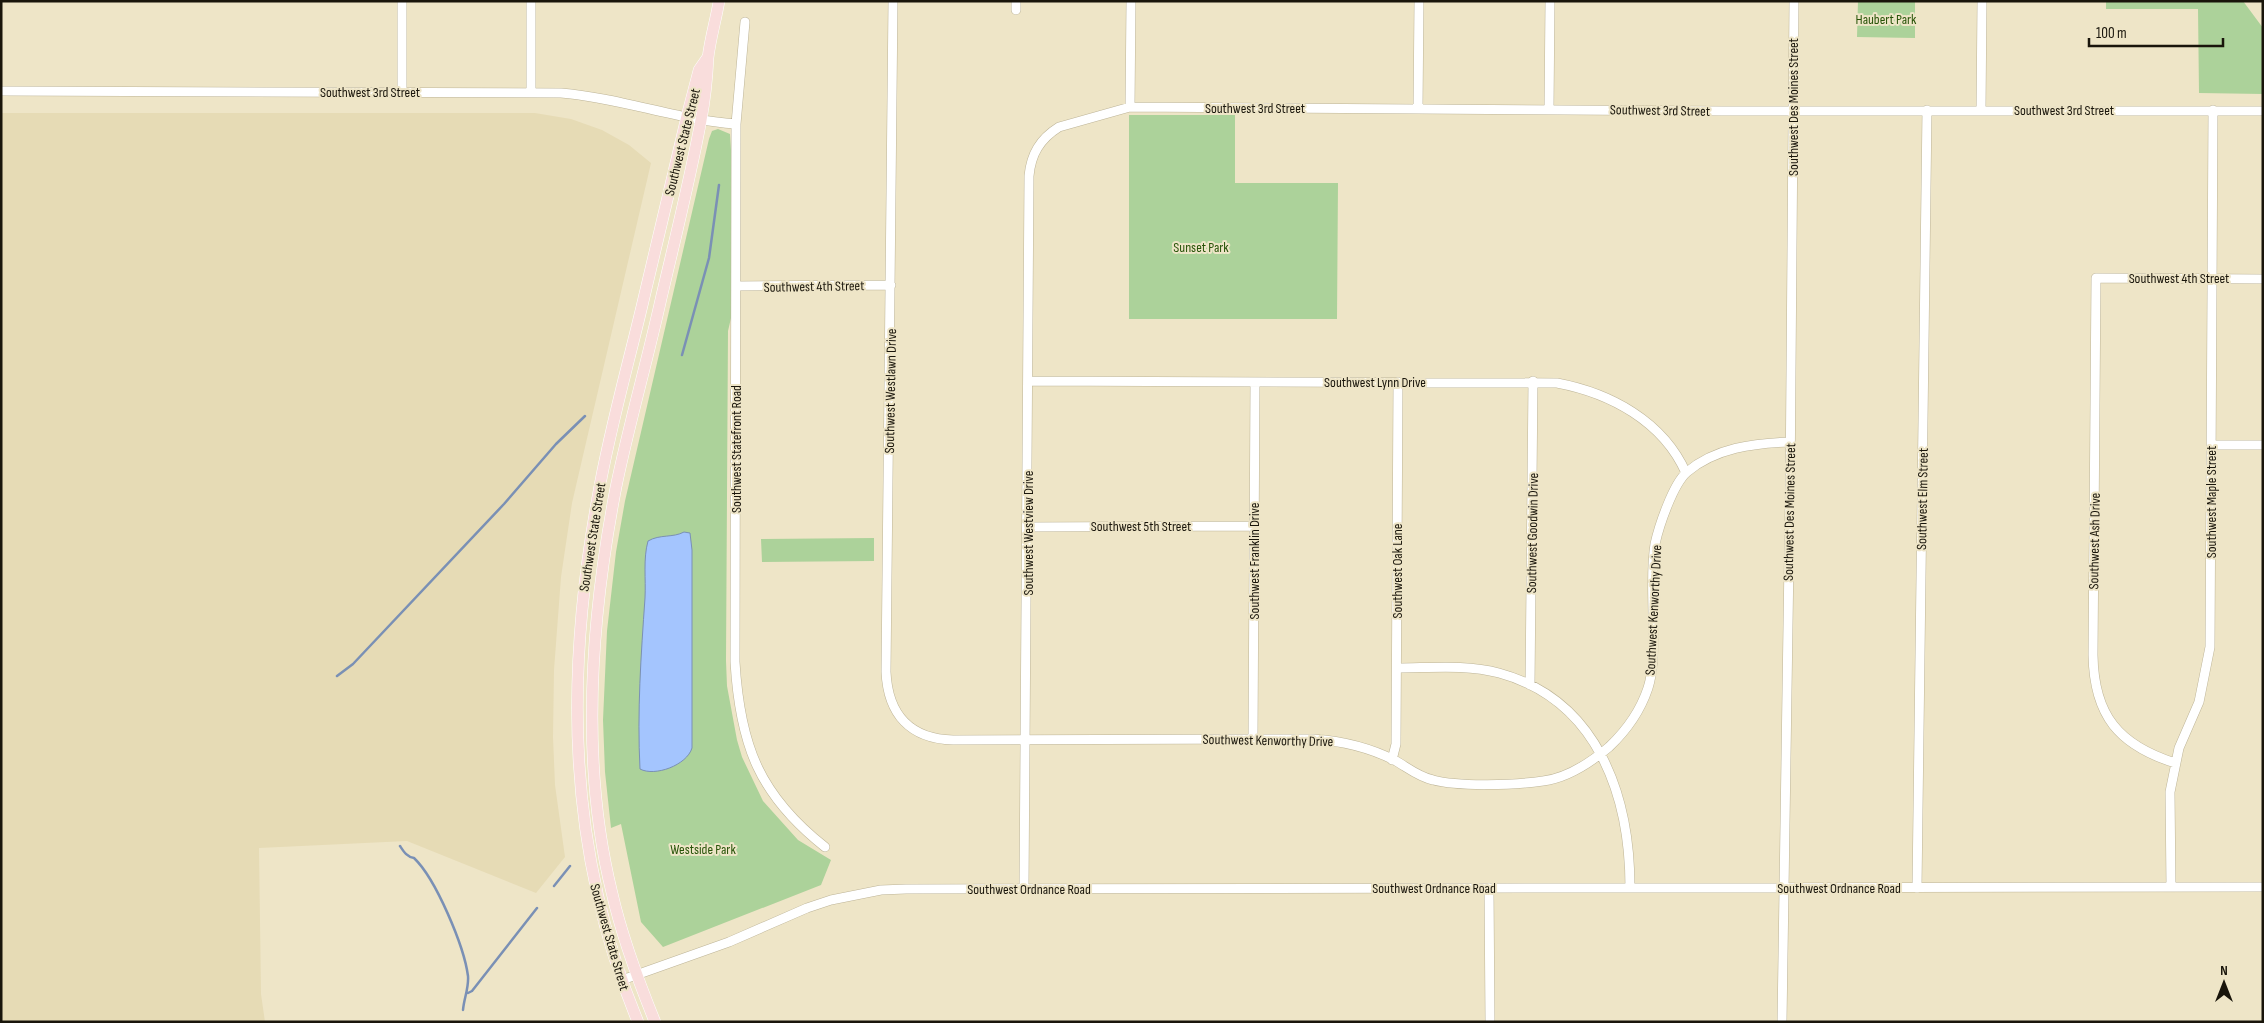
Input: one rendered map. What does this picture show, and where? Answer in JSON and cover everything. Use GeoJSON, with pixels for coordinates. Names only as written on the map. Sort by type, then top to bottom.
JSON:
{"type":"FeatureCollection","features":[{"type":"Feature","properties":{"kind":"main road","name":"Southwest State Street"},"geometry":{"type":"LineString","coordinates":[[655,1022],[636,974],[612,893],[598,808],[593,694],[598,612],[616,486],[658,314],[701,120],[709,75],[708,57],[719,1]]}},
{"type":"Feature","properties":{"kind":"main road","name":"Southwest State Street"},"geometry":{"type":"LineString","coordinates":[[638,1022],[622,980],[595,889],[583,818],[576,716],[578,638],[598,494],[687,116],[699,70],[708,57]]}},
{"type":"Feature","properties":{"kind":"street"},"geometry":{"type":"LineString","coordinates":[[402,1],[402,92]]}},
{"type":"Feature","properties":{"kind":"street"},"geometry":{"type":"LineString","coordinates":[[531,1],[531,92]]}},
{"type":"Feature","properties":{"kind":"street","name":"Southwest Westlawn Drive"},"geometry":{"type":"LineString","coordinates":[[893,1],[887,689],[897,713],[910,727],[928,737],[953,740]]}},
{"type":"Feature","properties":{"kind":"street"},"geometry":{"type":"LineString","coordinates":[[1130,107],[1131,1]]}},
{"type":"Feature","properties":{"kind":"street"},"geometry":{"type":"LineString","coordinates":[[1418,109],[1419,1]]}},
{"type":"Feature","properties":{"kind":"street"},"geometry":{"type":"LineString","coordinates":[[1549,109],[1550,1]]}},
{"type":"Feature","properties":{"kind":"street","name":"Southwest Des Moines Street"},"geometry":{"type":"LineString","coordinates":[[1782,1022],[1794,1]]}},
{"type":"Feature","properties":{"kind":"street"},"geometry":{"type":"LineString","coordinates":[[1980,110],[1982,1]]}},
{"type":"Feature","properties":{"kind":"street","name":"Southwest Statefront Road"},"geometry":{"type":"LineString","coordinates":[[746,22],[736,124],[735,662],[738,703],[746,740],[763,779],[793,820],[825,847]]}},
{"type":"Feature","properties":{"kind":"street","name":"Southwest 3rd Street"},"geometry":{"type":"LineString","coordinates":[[1,92],[531,92],[598,97],[701,120],[736,124]]}},
{"type":"Feature","properties":{"kind":"street","name":"Southwest 3rd Street"},"geometry":{"type":"LineString","coordinates":[[1059,127],[1130,107],[2263,111]]}},
{"type":"Feature","properties":{"kind":"street","name":"Southwest Elm Street"},"geometry":{"type":"LineString","coordinates":[[1917,888],[1927,110]]}},
{"type":"Feature","properties":{"kind":"street","name":"Southwest Maple Street"},"geometry":{"type":"LineString","coordinates":[[2171,887],[2170,792],[2175,763],[2199,702],[2210,647],[2213,110]]}},
{"type":"Feature","properties":{"kind":"street","name":"Southwest Westview Drive"},"geometry":{"type":"LineString","coordinates":[[1024,889],[1029,176],[1033,154],[1042,140],[1059,127]]}},
{"type":"Feature","properties":{"kind":"street","name":"Southwest 4th Street"},"geometry":{"type":"LineString","coordinates":[[2096,278],[2263,278]]}},
{"type":"Feature","properties":{"kind":"street","name":"Southwest Ash Drive"},"geometry":{"type":"LineString","coordinates":[[2096,278],[2094,683],[2105,714],[2119,734],[2153,756],[2175,763]]}},
{"type":"Feature","properties":{"kind":"street","name":"Southwest 4th Street"},"geometry":{"type":"LineString","coordinates":[[736,286],[891,285]]}},
{"type":"Feature","properties":{"kind":"street","name":"Southwest Lynn Drive"},"geometry":{"type":"LineString","coordinates":[[1029,381],[1533,381],[1577,387],[1615,401],[1654,430],[1680,460],[1686,473]]}},
{"type":"Feature","properties":{"kind":"street","name":"Southwest Goodwin Drive"},"geometry":{"type":"LineString","coordinates":[[1530,684],[1533,381]]}},
{"type":"Feature","properties":{"kind":"street","name":"Southwest Franklin Drive"},"geometry":{"type":"LineString","coordinates":[[1253,739],[1255,382]]}},
{"type":"Feature","properties":{"kind":"street","name":"Southwest Oak Lane"},"geometry":{"type":"LineString","coordinates":[[1392,760],[1396,744],[1398,382]]}},
{"type":"Feature","properties":{"kind":"street","name":"Southwest Kenworthy Drive"},"geometry":{"type":"LineString","coordinates":[[953,740],[1253,739],[1339,741],[1359,745],[1432,780],[1453,784],[1526,783],[1545,781],[1564,775],[1585,766],[1600,754],[1624,732],[1639,711],[1648,688],[1652,650],[1655,545],[1662,516],[1686,473],[1715,455],[1739,447],[1762,443],[1790,442]]}},
{"type":"Feature","properties":{"kind":"street"},"geometry":{"type":"LineString","coordinates":[[2211,445],[2263,446]]}},
{"type":"Feature","properties":{"kind":"street","name":"Southwest 5th Street"},"geometry":{"type":"LineString","coordinates":[[1028,527],[1254,526]]}},
{"type":"Feature","properties":{"kind":"street"},"geometry":{"type":"LineString","coordinates":[[1397,668],[1483,670],[1500,673],[1530,684],[1572,715],[1584,727],[1616,787],[1622,807],[1630,858],[1630,888]]}},
{"type":"Feature","properties":{"kind":"street","name":"Southwest Ordnance Road"},"geometry":{"type":"LineString","coordinates":[[622,980],[729,942],[807,908],[856,894],[906,888],[2263,888]]}},
{"type":"Feature","properties":{"kind":"street"},"geometry":{"type":"LineString","coordinates":[[1489,888],[1490,1022]]}},
{"type":"Feature","properties":{"kind":"shaded area"},"geometry":{"type":"Polygon","coordinates":[[[1,113],[535,113],[571,119],[602,130],[629,145],[651,163],[572,503],[561,577],[554,670],[553,737],[555,785],[565,857],[536,893],[407,841],[259,848],[261,994],[265,1022],[1,1022],[1,113]]]}},
{"type":"Feature","properties":{"kind":"green space","name":"Haubert Park"},"geometry":{"type":"Polygon","coordinates":[[[1858,1],[1915,1],[1915,38],[1857,37],[1858,1]]]}},
{"type":"Feature","properties":{"kind":"green space"},"geometry":{"type":"Polygon","coordinates":[[[2106,1],[2243,1],[2263,28],[2263,94],[2199,93],[2198,9],[2106,9],[2106,1]]]}},
{"type":"Feature","properties":{"kind":"green space","name":"Sunset Park"},"geometry":{"type":"Polygon","coordinates":[[[1129,115],[1235,115],[1235,183],[1338,183],[1337,319],[1129,319],[1129,115]]]}},
{"type":"Feature","properties":{"kind":"green space","name":"Westside Park"},"geometry":{"type":"Polygon","coordinates":[[[718,129],[730,134],[731,150],[731,318],[728,331],[727,686],[742,757],[763,801],[798,840],[831,860],[821,885],[663,947],[641,922],[621,824],[611,828],[605,772],[603,720],[607,631],[616,552],[625,501],[709,139],[712,131],[718,129]]]}},
{"type":"Feature","properties":{"kind":"green space"},"geometry":{"type":"Polygon","coordinates":[[[874,538],[874,561],[762,562],[761,539],[874,538]]]}},
{"type":"Feature","properties":{"kind":"water"},"geometry":{"type":"Polygon","coordinates":[[[684,532],[690,533],[692,550],[692,748],[684,760],[670,768],[646,771],[640,769],[639,726],[646,548],[648,541],[684,532]]]}},
{"type":"Feature","properties":{"kind":"waterway"},"geometry":{"type":"LineString","coordinates":[[682,355],[709,258],[719,185]]}},
{"type":"Feature","properties":{"kind":"waterway"},"geometry":{"type":"LineString","coordinates":[[337,676],[353,664],[504,504],[556,444],[585,416]]}},
{"type":"Feature","properties":{"kind":"waterway"},"geometry":{"type":"LineString","coordinates":[[400,846],[404,852],[414,858],[431,881],[455,931],[468,976],[463,1010]]}},
{"type":"Feature","properties":{"kind":"waterway"},"geometry":{"type":"LineString","coordinates":[[554,886],[570,866]]}},
{"type":"Feature","properties":{"kind":"waterway"},"geometry":{"type":"LineString","coordinates":[[468,993],[472,991],[537,908]]}}]}
